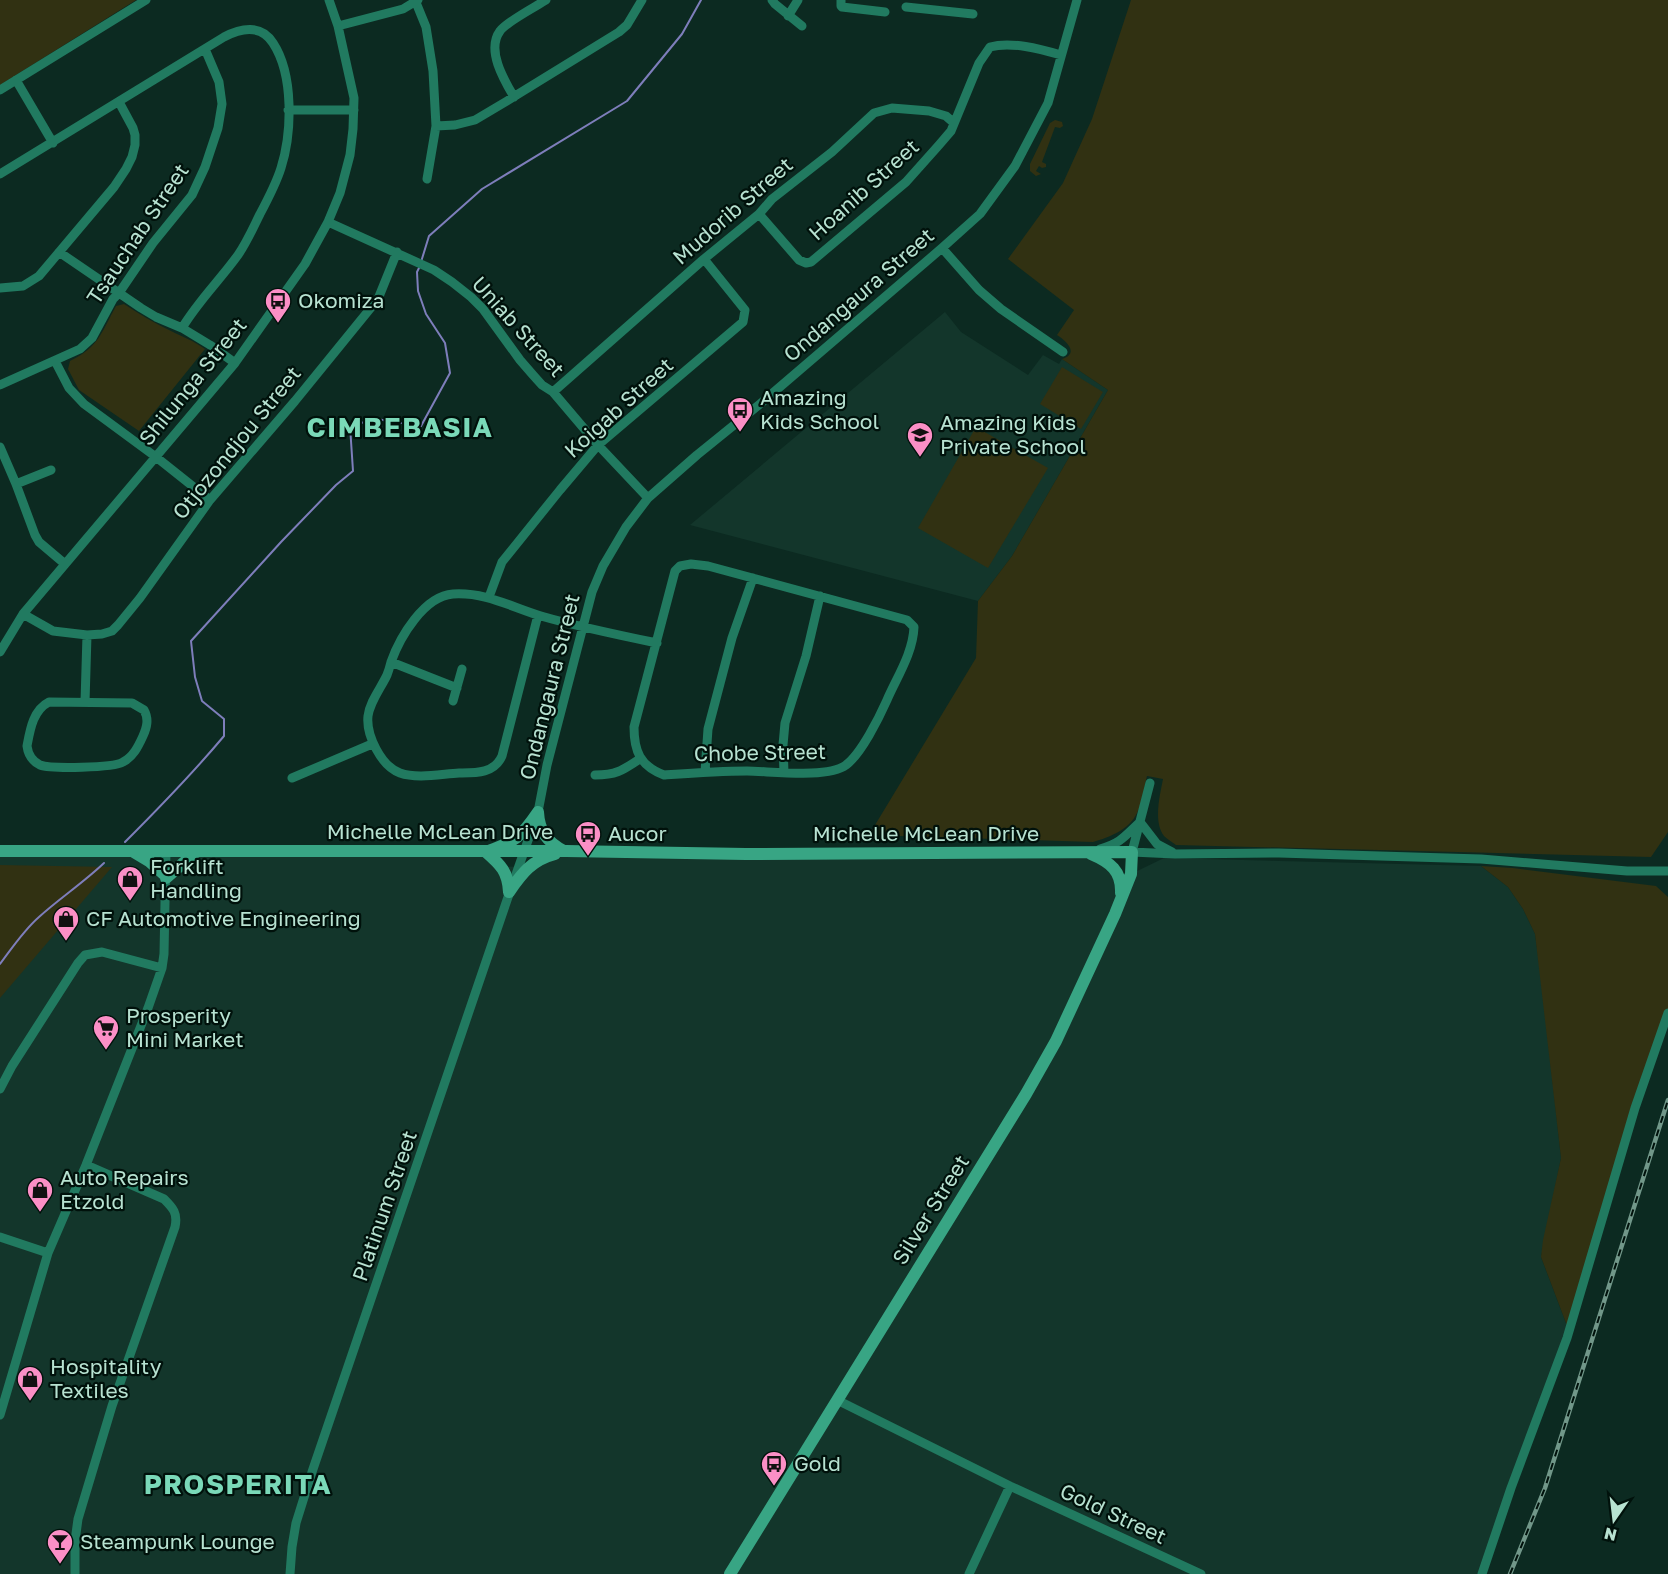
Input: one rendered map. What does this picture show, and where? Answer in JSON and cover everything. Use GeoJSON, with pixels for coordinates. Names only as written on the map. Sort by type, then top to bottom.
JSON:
{"type":"FeatureCollection","features":[{"type":"Feature","properties":{"kind":"street"},"geometry":{"type":"LineString","coordinates":[[0,90],[146,0]]}},
{"type":"Feature","properties":{"kind":"street","name":"Shilunga Street"},"geometry":{"type":"LineString","coordinates":[[0,652],[23,614],[235,363],[305,264],[328,222],[347,168],[354,110],[354,98],[338,26],[329,0]]}},
{"type":"Feature","properties":{"kind":"street"},"geometry":{"type":"LineString","coordinates":[[338,26],[403,9],[416,0],[426,27],[433,71],[436,126],[427,179]]}},
{"type":"Feature","properties":{"kind":"street"},"geometry":{"type":"LineString","coordinates":[[514,97],[499,69],[496,38],[503,27],[546,0]]}},
{"type":"Feature","properties":{"kind":"street"},"geometry":{"type":"LineString","coordinates":[[436,126],[455,125],[475,120],[514,97],[619,32],[627,25],[642,0]]}},
{"type":"Feature","properties":{"kind":"street"},"geometry":{"type":"LineString","coordinates":[[772,0],[802,26]]}},
{"type":"Feature","properties":{"kind":"street"},"geometry":{"type":"LineString","coordinates":[[788,16],[798,0]]}},
{"type":"Feature","properties":{"kind":"street"},"geometry":{"type":"LineString","coordinates":[[841,0],[842,8],[885,12]]}},
{"type":"Feature","properties":{"kind":"street"},"geometry":{"type":"LineString","coordinates":[[943,11],[945,0]]}},
{"type":"Feature","properties":{"kind":"street","name":"Ondangaura Street"},"geometry":{"type":"LineString","coordinates":[[525,851],[538,812],[547,765],[592,592],[603,566],[626,526],[648,498],[980,214],[1016,166],[1048,103],[1077,0]]}},
{"type":"Feature","properties":{"kind":"street"},"geometry":{"type":"LineString","coordinates":[[906,7],[973,14]]}},
{"type":"Feature","properties":{"kind":"street"},"geometry":{"type":"LineString","coordinates":[[0,174],[224,37],[248,28],[265,34],[273,43],[285,73],[288,110],[283,162],[266,202],[238,255],[197,303],[182,327]]}},
{"type":"Feature","properties":{"kind":"street","name":"Hoanib Street"},"geometry":{"type":"LineString","coordinates":[[759,214],[799,260],[806,263],[811,262],[906,182],[945,138],[951,130],[979,63],[990,47],[1000,44],[1015,45],[1061,55]]}},
{"type":"Feature","properties":{"kind":"street","name":"Tsauchab Street"},"geometry":{"type":"LineString","coordinates":[[0,385],[80,349],[89,342],[110,304],[153,243],[192,195],[205,167],[218,128],[222,104],[219,82],[205,49]]}},
{"type":"Feature","properties":{"kind":"street"},"geometry":{"type":"LineString","coordinates":[[16,80],[52,143]]}},
{"type":"Feature","properties":{"kind":"street"},"geometry":{"type":"LineString","coordinates":[[0,288],[29,284],[39,276],[120,179],[132,157],[135,135],[119,102]]}},
{"type":"Feature","properties":{"kind":"street","name":"Mudorib Street"},"geometry":{"type":"LineString","coordinates":[[553,392],[704,259],[759,214],[772,200],[832,152],[874,113],[892,108],[929,111],[946,116],[954,123]]}},
{"type":"Feature","properties":{"kind":"street"},"geometry":{"type":"LineString","coordinates":[[288,110],[354,110]]}},
{"type":"Feature","properties":{"kind":"street","name":"Uniab Street"},"geometry":{"type":"LineString","coordinates":[[328,222],[434,270],[471,297],[483,309],[520,360],[542,385],[553,392],[598,445],[648,498]]}},
{"type":"Feature","properties":{"kind":"street"},"geometry":{"type":"LineString","coordinates":[[942,248],[979,290],[1001,309],[1063,352]]}},
{"type":"Feature","properties":{"kind":"street"},"geometry":{"type":"LineString","coordinates":[[59,252],[149,313],[182,327],[235,363]]}},
{"type":"Feature","properties":{"kind":"street","name":"Otjozondjou Street"},"geometry":{"type":"LineString","coordinates":[[87,635],[112,631],[140,598],[210,500],[378,299],[397,252]]}},
{"type":"Feature","properties":{"kind":"street","name":"Koigab Street"},"geometry":{"type":"LineString","coordinates":[[489,597],[502,562],[598,445],[743,322],[745,310],[704,259]]}},
{"type":"Feature","properties":{"kind":"street"},"geometry":{"type":"LineString","coordinates":[[55,361],[69,388],[84,404],[210,500]]}},
{"type":"Feature","properties":{"kind":"street"},"geometry":{"type":"LineString","coordinates":[[0,447],[35,535],[39,542],[65,564]]}},
{"type":"Feature","properties":{"kind":"street"},"geometry":{"type":"LineString","coordinates":[[16,484],[51,470]]}},
{"type":"Feature","properties":{"kind":"street","name":"Chobe Street"},"geometry":{"type":"LineString","coordinates":[[692,564],[753,578],[907,620],[914,627],[914,635],[885,704],[852,759],[845,766],[832,771],[705,772],[664,775],[657,772],[636,751],[634,727],[675,571],[681,566],[692,564]]}},
{"type":"Feature","properties":{"kind":"street"},"geometry":{"type":"LineString","coordinates":[[705,772],[708,729],[732,638],[753,578]]}},
{"type":"Feature","properties":{"kind":"street"},"geometry":{"type":"LineString","coordinates":[[538,615],[500,761],[492,769],[478,773],[411,775],[402,774],[389,765],[372,744],[368,718],[370,708],[389,672],[391,662],[404,636],[411,624],[430,603],[450,594],[489,597],[538,615],[657,643]]}},
{"type":"Feature","properties":{"kind":"street"},"geometry":{"type":"LineString","coordinates":[[784,773],[785,723],[806,656],[820,596]]}},
{"type":"Feature","properties":{"kind":"street"},"geometry":{"type":"LineString","coordinates":[[23,614],[52,630],[87,635],[85,702]]}},
{"type":"Feature","properties":{"kind":"street"},"geometry":{"type":"LineString","coordinates":[[391,662],[457,688]]}},
{"type":"Feature","properties":{"kind":"street"},"geometry":{"type":"LineString","coordinates":[[453,701],[462,669]]}},
{"type":"Feature","properties":{"kind":"street"},"geometry":{"type":"LineString","coordinates":[[49,702],[85,702],[132,703],[144,710],[148,720],[147,727],[134,753],[122,763],[104,767],[51,766],[35,762],[27,746],[38,711],[49,702]]}},
{"type":"Feature","properties":{"kind":"street"},"geometry":{"type":"LineString","coordinates":[[292,778],[372,744]]}},
{"type":"Feature","properties":{"kind":"street"},"geometry":{"type":"LineString","coordinates":[[595,776],[611,775],[641,758]]}},
{"type":"Feature","properties":{"kind":"street"},"geometry":{"type":"LineString","coordinates":[[1150,783],[1132,852],[1279,853],[1469,859],[1627,871],[1668,869]]}},
{"type":"Feature","properties":{"kind":"street"},"geometry":{"type":"LineString","coordinates":[[538,812],[539,824],[547,839],[554,846],[566,851]]}},
{"type":"Feature","properties":{"kind":"street"},"geometry":{"type":"LineString","coordinates":[[486,852],[518,838],[538,812]]}},
{"type":"Feature","properties":{"kind":"street"},"geometry":{"type":"LineString","coordinates":[[1089,853],[1122,840],[1140,822]]}},
{"type":"Feature","properties":{"kind":"street"},"geometry":{"type":"LineString","coordinates":[[1140,822],[1157,844],[1175,854]]}},
{"type":"Feature","properties":{"kind":"street","name":"Michelle McLean Drive"},"geometry":{"type":"LineString","coordinates":[[0,851],[566,851],[746,854],[1132,852]]}},
{"type":"Feature","properties":{"kind":"street"},"geometry":{"type":"LineString","coordinates":[[133,851],[149,861],[166,877]]}},
{"type":"Feature","properties":{"kind":"street"},"geometry":{"type":"LineString","coordinates":[[0,1415],[48,1253],[86,1165],[162,968],[166,851]]}},
{"type":"Feature","properties":{"kind":"street","name":"Platinum Street"},"geometry":{"type":"LineString","coordinates":[[290,1574],[296,1523],[312,1472],[509,892],[525,851]]}},
{"type":"Feature","properties":{"kind":"street"},"geometry":{"type":"LineString","coordinates":[[509,892],[528,868],[548,856],[566,851]]}},
{"type":"Feature","properties":{"kind":"street"},"geometry":{"type":"LineString","coordinates":[[166,877],[196,852]]}},
{"type":"Feature","properties":{"kind":"street"},"geometry":{"type":"LineString","coordinates":[[486,852],[498,862],[505,872],[509,881],[509,892]]}},
{"type":"Feature","properties":{"kind":"street","name":"Silver Street"},"geometry":{"type":"LineString","coordinates":[[730,1574],[1056,1041],[1115,914],[1131,874],[1132,852]]}},
{"type":"Feature","properties":{"kind":"street"},"geometry":{"type":"LineString","coordinates":[[1089,853],[1105,860],[1118,874],[1122,882],[1121,897]]}},
{"type":"Feature","properties":{"kind":"street"},"geometry":{"type":"LineString","coordinates":[[0,1089],[12,1066],[78,963],[85,956],[102,952],[162,968]]}},
{"type":"Feature","properties":{"kind":"street"},"geometry":{"type":"LineString","coordinates":[[1482,1574],[1511,1488],[1567,1338],[1635,1108],[1668,1013]]}},
{"type":"Feature","properties":{"kind":"street"},"geometry":{"type":"LineString","coordinates":[[75,1574],[75,1541],[78,1520],[109,1417],[177,1218],[164,1199],[86,1165]]}},
{"type":"Feature","properties":{"kind":"street"},"geometry":{"type":"LineString","coordinates":[[0,1237],[48,1253]]}},
{"type":"Feature","properties":{"kind":"street","name":"Gold Street"},"geometry":{"type":"LineString","coordinates":[[837,1400],[1010,1486],[1202,1574]]}},
{"type":"Feature","properties":{"kind":"street"},"geometry":{"type":"LineString","coordinates":[[969,1574],[1010,1486]]}},
{"type":"Feature","properties":{"kind":"shaded area"},"geometry":{"type":"Polygon","coordinates":[[[0,0],[136,0],[0,85],[0,0]]]}},
{"type":"Feature","properties":{"kind":"shaded area"},"geometry":{"type":"Polygon","coordinates":[[[1131,0],[1668,0],[1668,832],[1651,857],[1176,845],[1164,836],[1159,823],[1158,808],[1163,779],[1147,776],[1141,804],[1134,819],[1118,832],[1093,842],[869,835],[976,658],[978,601],[1012,556],[1108,390],[1062,359],[1070,354],[1071,350],[1057,335],[1074,310],[1008,259],[1063,183],[1092,119],[1131,0]]]}},
{"type":"Feature","properties":{"kind":"shaded area"},"geometry":{"type":"Polygon","coordinates":[[[1055,120],[1062,122],[1063,126],[1055,127],[1042,162],[1046,164],[1046,167],[1039,166],[1036,171],[1041,174],[1036,176],[1030,171],[1030,164],[1050,123],[1055,120]]]}},
{"type":"Feature","properties":{"kind":"shaded area"},"geometry":{"type":"Polygon","coordinates":[[[124,304],[205,349],[139,431],[79,390],[68,369],[70,361],[93,345],[116,306],[124,304]]]}},
{"type":"Feature","properties":{"kind":"shaded area","name":"Amazing Kids Private School"},"geometry":{"type":"Polygon","coordinates":[[[945,312],[961,332],[1028,375],[1043,355],[1059,364],[1062,359],[1108,390],[1012,556],[978,601],[690,525],[945,312]]]}},
{"type":"Feature","properties":{"kind":"shaded area"},"geometry":{"type":"Polygon","coordinates":[[[1062,367],[1103,392],[1081,429],[1040,404],[1062,367]]]}},
{"type":"Feature","properties":{"kind":"shaded area"},"geometry":{"type":"Polygon","coordinates":[[[976,427],[1048,468],[988,568],[918,528],[976,427]]]}},
{"type":"Feature","properties":{"kind":"shaded area"},"geometry":{"type":"Polygon","coordinates":[[[0,851],[486,852],[503,867],[531,866],[566,851],[1089,853],[1122,882],[1131,874],[1164,858],[1481,866],[1508,887],[1523,909],[1535,934],[1561,1158],[1541,1257],[1569,1331],[1482,1574],[0,1574],[0,851]]]}},
{"type":"Feature","properties":{"kind":"shaded area"},"geometry":{"type":"Polygon","coordinates":[[[0,865],[112,867],[0,998],[0,865]]]}},
{"type":"Feature","properties":{"kind":"shaded area"},"geometry":{"type":"Polygon","coordinates":[[[1481,866],[1656,886],[1668,897],[1668,1013],[1569,1331],[1541,1257],[1561,1158],[1535,934],[1523,909],[1508,887],[1481,866]]]}},
{"type":"Feature","properties":{"kind":"waterway"},"geometry":{"type":"LineString","coordinates":[[421,262],[429,236],[482,189],[627,101],[682,34],[701,0]]}},
{"type":"Feature","properties":{"kind":"waterway"},"geometry":{"type":"LineString","coordinates":[[125,842],[224,736],[224,719],[202,701],[195,677],[191,641],[281,542],[336,485],[353,471],[350,426],[376,419],[421,426],[450,373],[445,343],[426,314],[418,291],[417,272],[419,268]]}},
{"type":"Feature","properties":{"kind":"waterway"},"geometry":{"type":"LineString","coordinates":[[0,964],[34,922],[104,863]]}},
{"type":"Feature","properties":{"kind":"railway"},"geometry":{"type":"LineString","coordinates":[[1510,1574],[1545,1488],[1668,1100]]}},
{"type":"Feature","properties":{"kind":"place","name":"Okomiza"},"geometry":{"type":"Point","coordinates":[278,324]}},
{"type":"Feature","properties":{"kind":"place","name":"Amazing Kids School"},"geometry":{"type":"Point","coordinates":[740,433]}},
{"type":"Feature","properties":{"kind":"place","name":"Amazing Kids Private School"},"geometry":{"type":"Point","coordinates":[920,458]}},
{"type":"Feature","properties":{"kind":"place","name":"Aucor"},"geometry":{"type":"Point","coordinates":[588,857]}},
{"type":"Feature","properties":{"kind":"place","name":"Forklift Handling"},"geometry":{"type":"Point","coordinates":[130,902]}},
{"type":"Feature","properties":{"kind":"place","name":"CF Automotive Engineering"},"geometry":{"type":"Point","coordinates":[66,942]}},
{"type":"Feature","properties":{"kind":"place","name":"Prosperity Mini Market"},"geometry":{"type":"Point","coordinates":[106,1051]}},
{"type":"Feature","properties":{"kind":"place","name":"Auto Repairs Etzold"},"geometry":{"type":"Point","coordinates":[40,1213]}},
{"type":"Feature","properties":{"kind":"place","name":"Hospitality Textiles"},"geometry":{"type":"Point","coordinates":[30,1402]}},
{"type":"Feature","properties":{"kind":"place","name":"Gold"},"geometry":{"type":"Point","coordinates":[774,1487]}},
{"type":"Feature","properties":{"kind":"place","name":"Steampunk Lounge"},"geometry":{"type":"Point","coordinates":[60,1565]}},
{"type":"Feature","properties":{"kind":"district","name":"CIMBEBASIA"},"geometry":{"type":"Point","coordinates":[400,428]}},
{"type":"Feature","properties":{"kind":"district","name":"PROSPERITA"},"geometry":{"type":"Point","coordinates":[238,1485]}}]}
